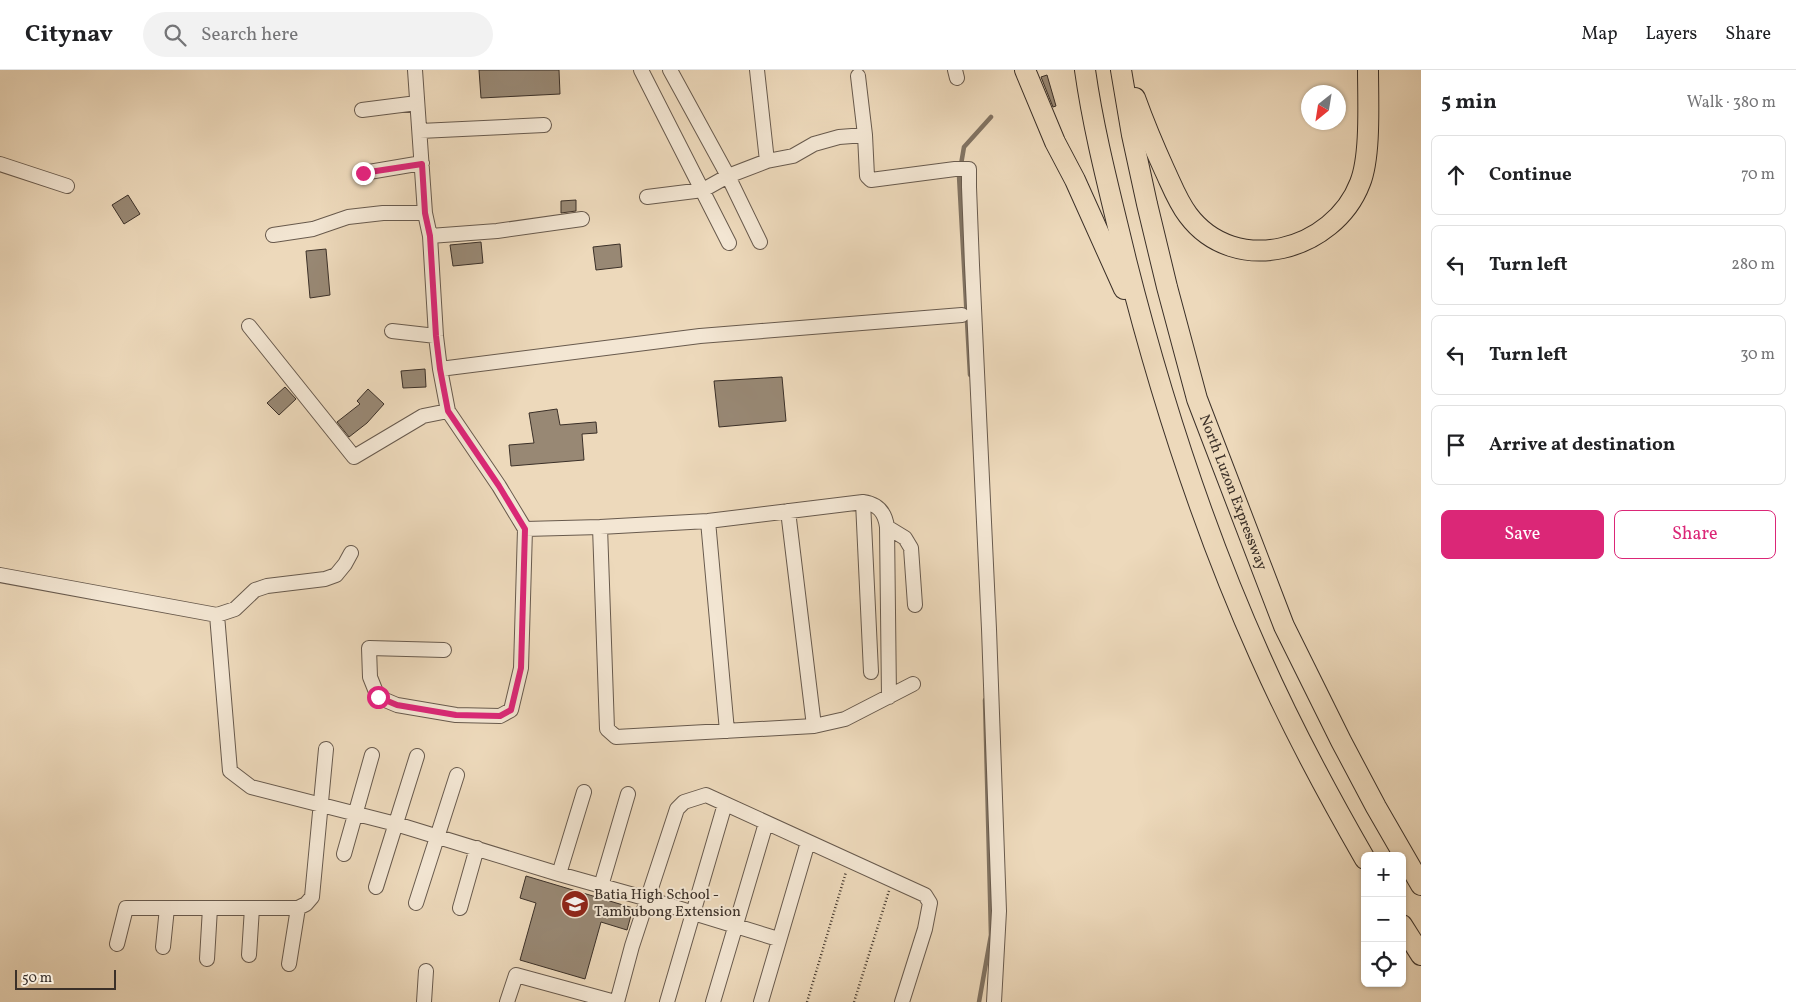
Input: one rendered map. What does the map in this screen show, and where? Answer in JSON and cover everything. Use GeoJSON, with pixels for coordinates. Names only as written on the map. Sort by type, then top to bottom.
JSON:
{"type":"FeatureCollection","features":[{"type":"Feature","properties":{"kind":"highway"},"geometry":{"type":"LineString","coordinates":[[1025,70],[1055,142],[1075,180],[1145,335]]}},
{"type":"Feature","properties":{"kind":"highway","name":"North Luzon Expressway"},"geometry":{"type":"LineString","coordinates":[[1085,70],[1108,188],[1145,335],[1191,480],[1231,588],[1260,657],[1298,736],[1361,852]]}},
{"type":"Feature","properties":{"kind":"highway","name":"North Luzon Expressway"},"geometry":{"type":"LineString","coordinates":[[1121,70],[1147,204],[1197,398],[1284,626],[1358,774],[1421,885]]}},
{"type":"Feature","properties":{"kind":"highway"},"geometry":{"type":"LineString","coordinates":[[1125,70],[1148,133],[1172,186],[1188,215],[1201,229],[1213,237],[1254,251],[1287,247],[1302,242],[1319,233],[1344,213],[1361,181],[1365,162],[1368,70]]}},
{"type":"Feature","properties":{"kind":"highway"},"geometry":{"type":"LineString","coordinates":[[1406,931],[1421,955]]}},
{"type":"Feature","properties":{"kind":"street"},"geometry":{"type":"LineString","coordinates":[[415,70],[425,213],[430,236],[436,336],[448,411],[499,486],[525,529],[521,668],[511,710],[500,716],[456,715],[397,705],[378,697],[370,677],[370,648],[444,650]]}},
{"type":"Feature","properties":{"kind":"street"},"geometry":{"type":"LineString","coordinates":[[641,70],[729,243]]}},
{"type":"Feature","properties":{"kind":"street"},"geometry":{"type":"LineString","coordinates":[[670,70],[728,176],[760,242]]}},
{"type":"Feature","properties":{"kind":"street"},"geometry":{"type":"LineString","coordinates":[[758,70],[767,161]]}},
{"type":"Feature","properties":{"kind":"street"},"geometry":{"type":"LineString","coordinates":[[858,76],[865,135],[867,176],[871,180],[959,169],[970,170],[968,187],[974,338],[978,371],[990,629],[999,911],[994,1002]]}},
{"type":"Feature","properties":{"kind":"street"},"geometry":{"type":"LineString","coordinates":[[362,110],[417,104]]}},
{"type":"Feature","properties":{"kind":"street"},"geometry":{"type":"LineString","coordinates":[[420,131],[544,125]]}},
{"type":"Feature","properties":{"kind":"street"},"geometry":{"type":"LineString","coordinates":[[647,197],[702,190],[728,176],[767,161],[793,156],[814,144],[827,140],[865,135]]}},
{"type":"Feature","properties":{"kind":"street"},"geometry":{"type":"LineString","coordinates":[[0,164],[67,186]]}},
{"type":"Feature","properties":{"kind":"street"},"geometry":{"type":"LineString","coordinates":[[363,173],[422,164]]}},
{"type":"Feature","properties":{"kind":"street"},"geometry":{"type":"LineString","coordinates":[[273,235],[313,229],[348,216],[383,213],[425,213]]}},
{"type":"Feature","properties":{"kind":"street"},"geometry":{"type":"LineString","coordinates":[[430,236],[497,231],[582,219]]}},
{"type":"Feature","properties":{"kind":"street"},"geometry":{"type":"LineString","coordinates":[[440,369],[700,336],[962,315]]}},
{"type":"Feature","properties":{"kind":"street"},"geometry":{"type":"LineString","coordinates":[[249,326],[354,457],[423,416],[448,411]]}},
{"type":"Feature","properties":{"kind":"street"},"geometry":{"type":"LineString","coordinates":[[392,331],[436,336]]}},
{"type":"Feature","properties":{"kind":"street"},"geometry":{"type":"LineString","coordinates":[[525,529],[600,527],[708,520],[863,502],[878,506],[886,517],[887,527],[889,696]]}},
{"type":"Feature","properties":{"kind":"street"},"geometry":{"type":"LineString","coordinates":[[863,502],[871,672]]}},
{"type":"Feature","properties":{"kind":"street"},"geometry":{"type":"LineString","coordinates":[[788,511],[814,726]]}},
{"type":"Feature","properties":{"kind":"street"},"geometry":{"type":"LineString","coordinates":[[708,520],[726,732]]}},
{"type":"Feature","properties":{"kind":"street"},"geometry":{"type":"LineString","coordinates":[[600,527],[607,729],[616,737],[814,726],[845,719],[913,684]]}},
{"type":"Feature","properties":{"kind":"street"},"geometry":{"type":"LineString","coordinates":[[887,527],[905,538],[911,548],[916,605]]}},
{"type":"Feature","properties":{"kind":"street"},"geometry":{"type":"LineString","coordinates":[[0,575],[217,615],[234,609],[255,590],[275,585],[325,579],[336,575],[345,564],[350,553]]}},
{"type":"Feature","properties":{"kind":"street"},"geometry":{"type":"LineString","coordinates":[[217,615],[230,771],[251,787],[396,824],[778,939]]}},
{"type":"Feature","properties":{"kind":"street"},"geometry":{"type":"LineString","coordinates":[[117,944],[126,908],[298,908],[306,904],[312,897],[326,749]]}},
{"type":"Feature","properties":{"kind":"street"},"geometry":{"type":"LineString","coordinates":[[344,854],[372,755]]}},
{"type":"Feature","properties":{"kind":"street"},"geometry":{"type":"LineString","coordinates":[[376,887],[417,756]]}},
{"type":"Feature","properties":{"kind":"street"},"geometry":{"type":"LineString","coordinates":[[416,902],[457,775]]}},
{"type":"Feature","properties":{"kind":"street"},"geometry":{"type":"LineString","coordinates":[[559,874],[584,792]]}},
{"type":"Feature","properties":{"kind":"street"},"geometry":{"type":"LineString","coordinates":[[601,886],[628,794]]}},
{"type":"Feature","properties":{"kind":"street"},"geometry":{"type":"LineString","coordinates":[[507,1002],[516,975],[616,1002],[632,946],[677,809],[684,802],[706,795],[925,895],[930,903],[925,929],[902,1002]]}},
{"type":"Feature","properties":{"kind":"street"},"geometry":{"type":"LineString","coordinates":[[667,1002],[724,804]]}},
{"type":"Feature","properties":{"kind":"street"},"geometry":{"type":"LineString","coordinates":[[713,1002],[766,823]]}},
{"type":"Feature","properties":{"kind":"street"},"geometry":{"type":"LineString","coordinates":[[761,1002],[808,842]]}},
{"type":"Feature","properties":{"kind":"street"},"geometry":{"type":"LineString","coordinates":[[460,908],[477,848]]}},
{"type":"Feature","properties":{"kind":"street"},"geometry":{"type":"LineString","coordinates":[[163,947],[168,908]]}},
{"type":"Feature","properties":{"kind":"street"},"geometry":{"type":"LineString","coordinates":[[207,959],[210,908]]}},
{"type":"Feature","properties":{"kind":"street"},"geometry":{"type":"LineString","coordinates":[[248,955],[252,908]]}},
{"type":"Feature","properties":{"kind":"street"},"geometry":{"type":"LineString","coordinates":[[289,964],[298,908]]}},
{"type":"Feature","properties":{"kind":"street"},"geometry":{"type":"LineString","coordinates":[[424,1002],[426,971]]}},
{"type":"Feature","properties":{"kind":"path"},"geometry":{"type":"LineString","coordinates":[[807,1002],[850,861]]}},
{"type":"Feature","properties":{"kind":"path"},"geometry":{"type":"LineString","coordinates":[[854,1002],[893,880]]}},
{"type":"Feature","properties":{"kind":"building"},"geometry":{"type":"Polygon","coordinates":[[[479,70],[559,70],[560,94],[481,98],[479,70]]]}},
{"type":"Feature","properties":{"kind":"building"},"geometry":{"type":"Polygon","coordinates":[[[1047,75],[1056,106],[1053,107],[1041,77],[1047,75]]]}},
{"type":"Feature","properties":{"kind":"building"},"geometry":{"type":"Polygon","coordinates":[[[128,195],[140,214],[124,224],[112,205],[128,195]]]}},
{"type":"Feature","properties":{"kind":"building"},"geometry":{"type":"Polygon","coordinates":[[[576,200],[576,211],[561,213],[561,201],[576,200]]]}},
{"type":"Feature","properties":{"kind":"building"},"geometry":{"type":"Polygon","coordinates":[[[481,242],[483,263],[453,266],[450,245],[481,242]]]}},
{"type":"Feature","properties":{"kind":"building"},"geometry":{"type":"Polygon","coordinates":[[[620,244],[622,267],[596,270],[593,247],[620,244]]]}},
{"type":"Feature","properties":{"kind":"building"},"geometry":{"type":"Polygon","coordinates":[[[326,249],[330,295],[310,298],[306,251],[326,249]]]}},
{"type":"Feature","properties":{"kind":"building"},"geometry":{"type":"Polygon","coordinates":[[[425,369],[426,387],[403,388],[401,371],[425,369]]]}},
{"type":"Feature","properties":{"kind":"building"},"geometry":{"type":"Polygon","coordinates":[[[782,377],[786,421],[719,427],[714,381],[782,377]]]}},
{"type":"Feature","properties":{"kind":"building"},"geometry":{"type":"Polygon","coordinates":[[[285,387],[296,399],[279,415],[267,403],[285,387]]]}},
{"type":"Feature","properties":{"kind":"building"},"geometry":{"type":"Polygon","coordinates":[[[368,389],[384,404],[367,423],[349,437],[337,422],[360,404],[357,401],[368,389]]]}},
{"type":"Feature","properties":{"kind":"building"},"geometry":{"type":"Polygon","coordinates":[[[557,409],[560,425],[596,422],[597,433],[582,434],[584,460],[511,466],[509,445],[534,443],[529,413],[557,409]]]}},
{"type":"Feature","properties":{"kind":"building"},"geometry":{"type":"Polygon","coordinates":[[[526,876],[633,908],[627,930],[601,922],[585,979],[520,960],[536,903],[520,898],[526,876]]]}},
{"type":"Feature","properties":{"kind":"waterway"},"geometry":{"type":"LineString","coordinates":[[970,375],[959,176],[964,147],[991,117]]}},
{"type":"Feature","properties":{"kind":"waterway"},"geometry":{"type":"LineString","coordinates":[[979,1002],[991,935],[985,700]]}},
{"type":"Feature","properties":{"kind":"place","name":"Batia High School - Tambubong Extension"},"geometry":{"type":"Point","coordinates":[575,904]}},
{"type":"Feature","properties":{"kind":"route"},"geometry":{"type":"LineString","coordinates":[[363,173],[422,164],[425,213],[430,236],[436,336],[448,411],[499,486],[525,529],[521,668],[511,710],[500,716],[456,715],[397,705],[378,697]]}}]}
